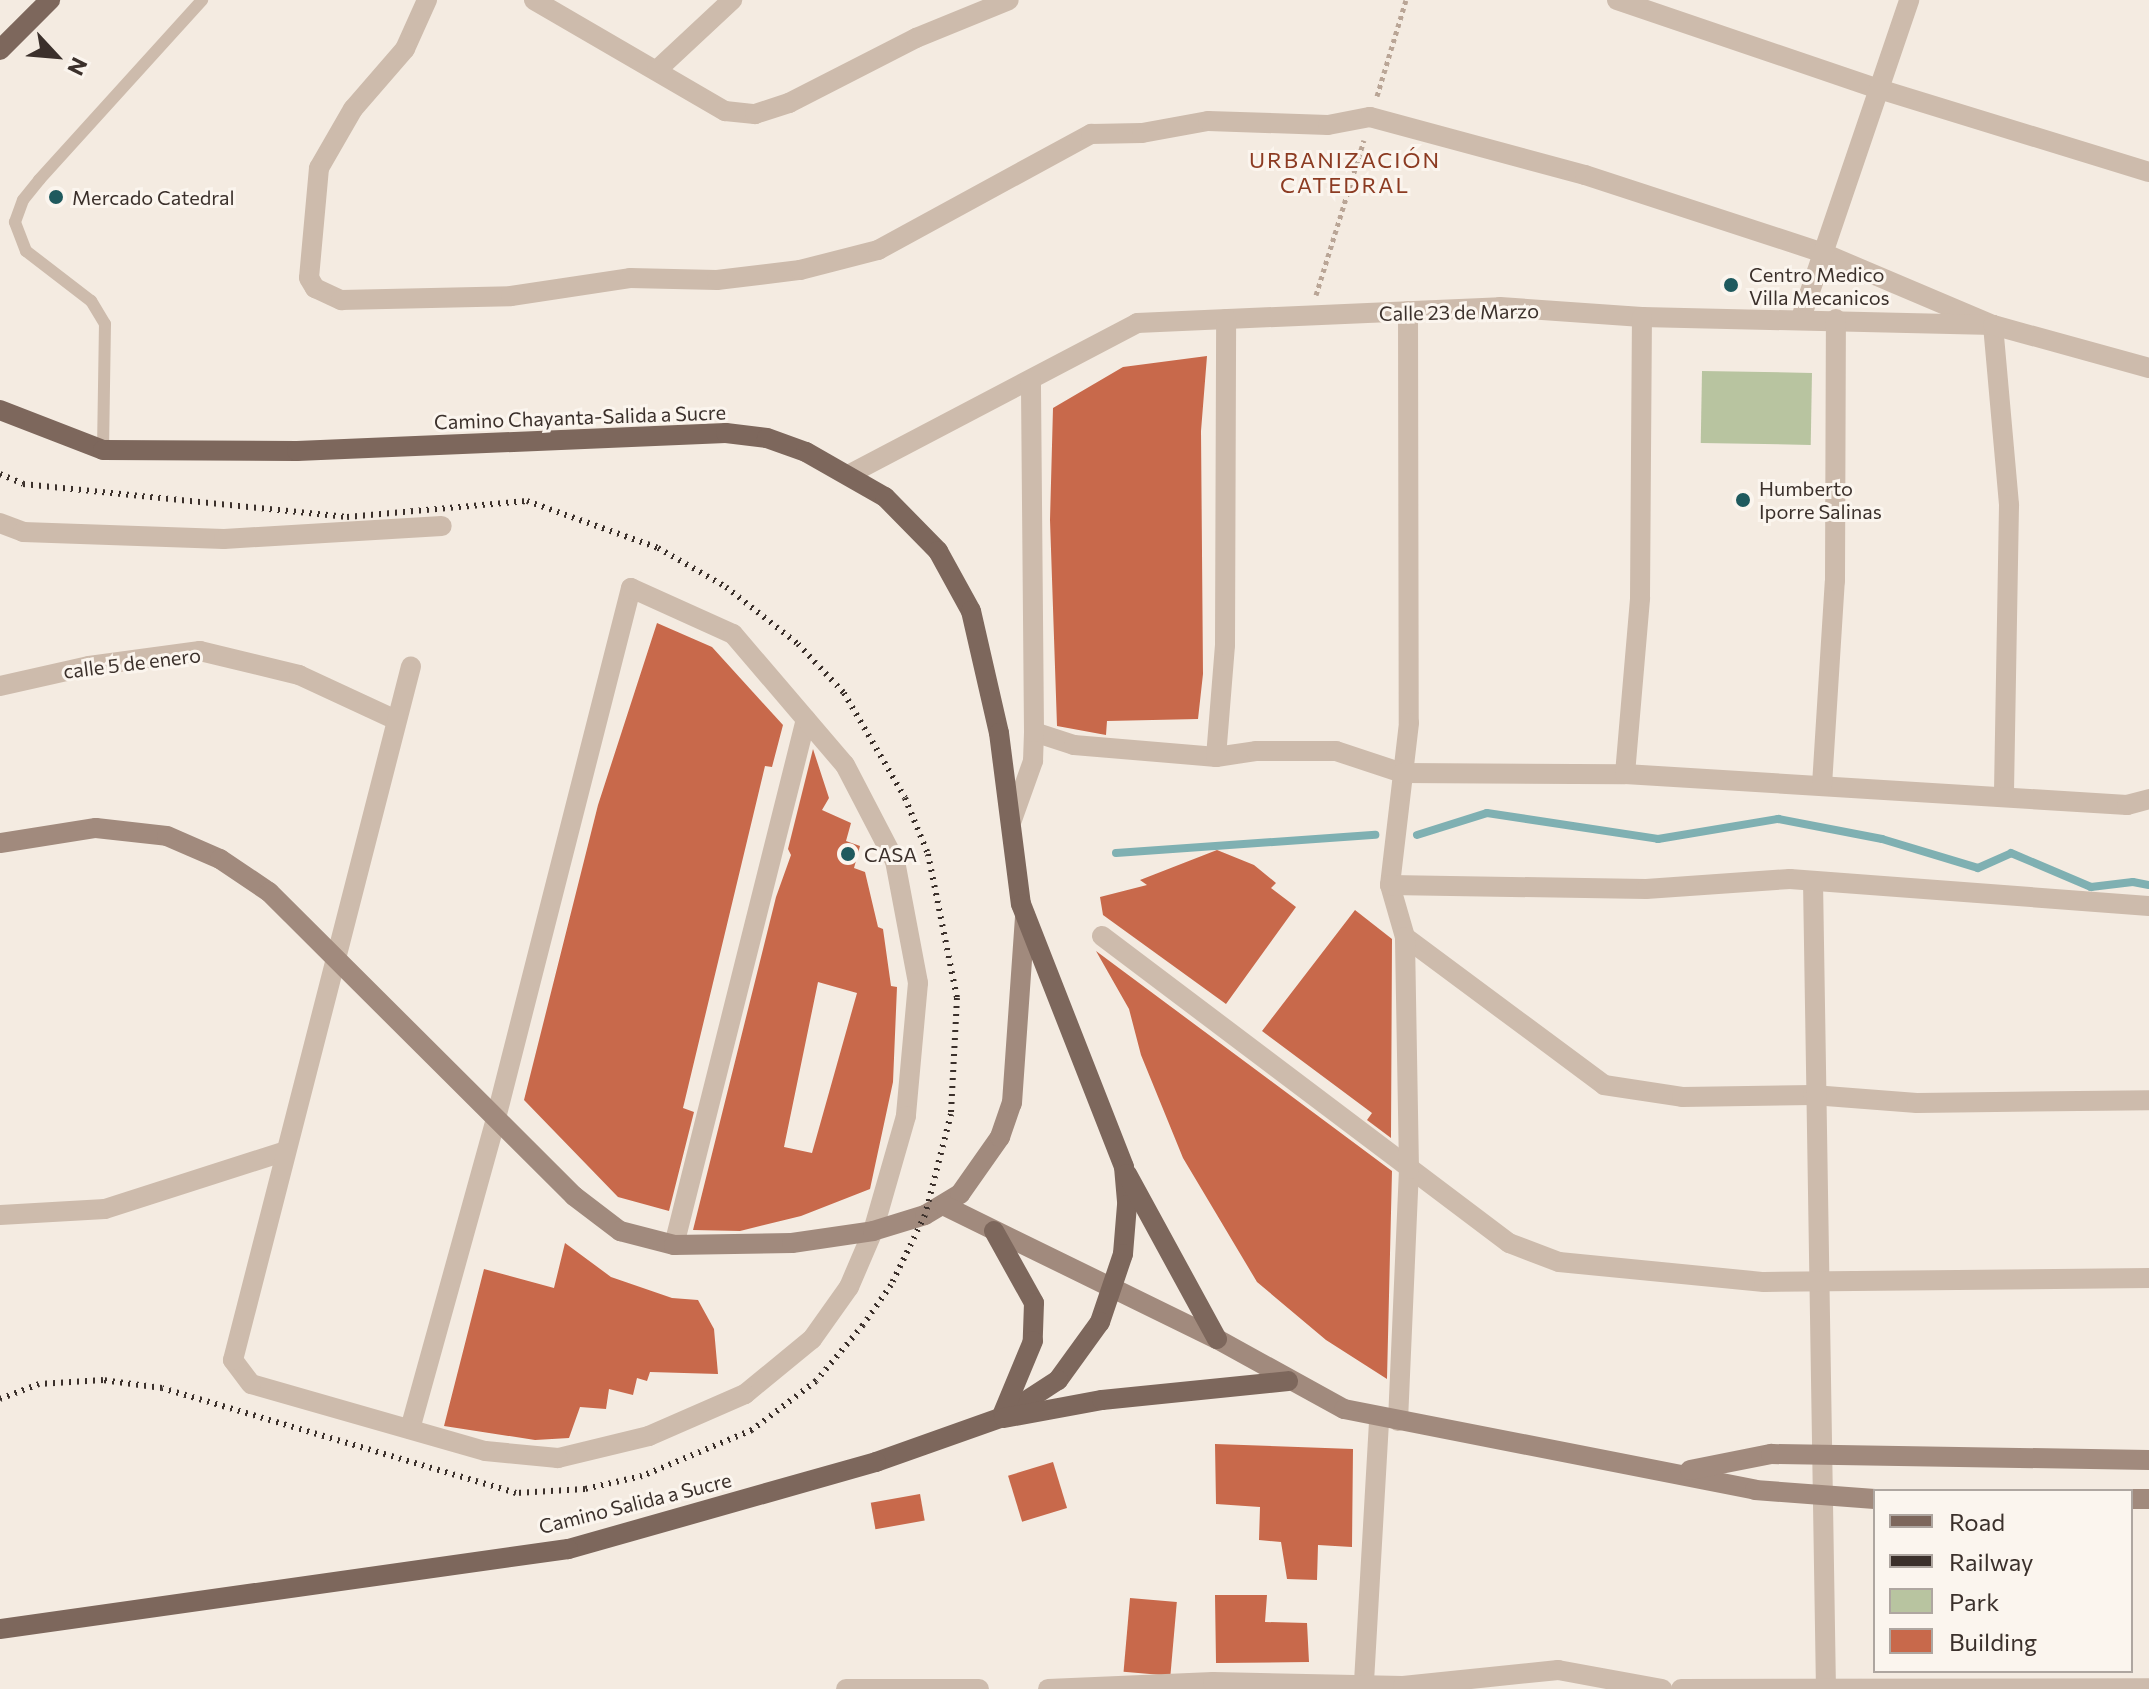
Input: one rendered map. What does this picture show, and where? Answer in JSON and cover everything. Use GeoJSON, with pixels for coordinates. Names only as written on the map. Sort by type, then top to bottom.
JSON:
{"type":"FeatureCollection","features":[{"type":"Feature","properties":{"kind":"main road"},"geometry":{"type":"LineString","coordinates":[[0,50],[50,0]]}},
{"type":"Feature","properties":{"kind":"main road","name":"Camino Chayanta-Salida a Sucre"},"geometry":{"type":"LineString","coordinates":[[0,410],[103,450],[313,451],[726,433],[767,438],[848,475],[885,497],[938,551],[971,611],[999,733],[1021,904],[1124,1167],[1123,1254],[1114,1287]]}},
{"type":"Feature","properties":{"kind":"main road"},"geometry":{"type":"LineString","coordinates":[[0,843],[96,828],[167,836],[220,859],[269,892],[574,1196],[620,1231],[674,1245],[792,1243],[873,1231],[945,1206],[983,1167],[1012,1103],[1026,917],[1021,904]]}},
{"type":"Feature","properties":{"kind":"main road"},"geometry":{"type":"LineString","coordinates":[[1124,1167],[1217,1339]]}},
{"type":"Feature","properties":{"kind":"main road"},"geometry":{"type":"LineString","coordinates":[[945,1206],[1217,1339],[1288,1381],[1344,1409],[1388,1420],[1820,1499],[1873,1499]]}},
{"type":"Feature","properties":{"kind":"main road"},"geometry":{"type":"LineString","coordinates":[[994,1231],[1034,1303],[1033,1341],[1020,1381],[1000,1418]]}},
{"type":"Feature","properties":{"kind":"main road","name":"Camino Salida a Sucre"},"geometry":{"type":"LineString","coordinates":[[0,1629],[568,1549],[876,1462],[1000,1418],[1058,1380],[1100,1322],[1114,1287]]}},
{"type":"Feature","properties":{"kind":"main road"},"geometry":{"type":"LineString","coordinates":[[1000,1418],[1129,1396],[1288,1381]]}},
{"type":"Feature","properties":{"kind":"main road"},"geometry":{"type":"LineString","coordinates":[[1682,1472],[1771,1454],[2149,1460]]}},
{"type":"Feature","properties":{"kind":"street"},"geometry":{"type":"LineString","coordinates":[[427,0],[405,49],[353,109],[319,168],[309,278],[315,288],[341,300],[511,296],[630,278],[717,280],[800,270],[878,250],[1091,134],[1142,133],[1208,121],[1328,125],[1370,117],[1585,175],[1823,253],[1993,325],[2009,505],[2004,797]]}},
{"type":"Feature","properties":{"kind":"street"},"geometry":{"type":"LineString","coordinates":[[534,0],[725,111],[755,114],[789,103],[916,38],[1009,0]]}},
{"type":"Feature","properties":{"kind":"street"},"geometry":{"type":"LineString","coordinates":[[657,70],[732,0]]}},
{"type":"Feature","properties":{"kind":"street"},"geometry":{"type":"LineString","coordinates":[[1617,0],[1879,89],[2149,172]]}},
{"type":"Feature","properties":{"kind":"street"},"geometry":{"type":"LineString","coordinates":[[1801,318],[1909,0]]}},
{"type":"Feature","properties":{"kind":"street","name":"Calle 23 de Marzo"},"geometry":{"type":"LineString","coordinates":[[848,475],[1137,323],[1500,307],[1642,317],[1801,318],[1993,325],[2149,368]]}},
{"type":"Feature","properties":{"kind":"street"},"geometry":{"type":"LineString","coordinates":[[1364,1682],[1409,1169],[1405,937],[1390,885],[1409,723],[1408,311]]}},
{"type":"Feature","properties":{"kind":"street"},"geometry":{"type":"LineString","coordinates":[[1625,774],[1640,598],[1642,317]]}},
{"type":"Feature","properties":{"kind":"street"},"geometry":{"type":"LineString","coordinates":[[1216,757],[1225,645],[1226,319]]}},
{"type":"Feature","properties":{"kind":"street"},"geometry":{"type":"LineString","coordinates":[[1822,785],[1835,581],[1836,319]]}},
{"type":"Feature","properties":{"kind":"street"},"geometry":{"type":"LineString","coordinates":[[1012,820],[1033,761],[1031,381]]}},
{"type":"Feature","properties":{"kind":"street"},"geometry":{"type":"LineString","coordinates":[[0,523],[23,532],[224,539],[442,526]]}},
{"type":"Feature","properties":{"kind":"street"},"geometry":{"type":"LineString","coordinates":[[410,1429],[496,1118],[631,588],[733,634],[845,765],[895,861],[918,983],[906,1116],[873,1231],[849,1287],[812,1339],[745,1394],[649,1436],[558,1458],[485,1451],[251,1384],[233,1360],[411,666]]}},
{"type":"Feature","properties":{"kind":"street","name":"calle 5 de enero"},"geometry":{"type":"LineString","coordinates":[[0,686],[89,666],[200,651],[299,675],[396,720]]}},
{"type":"Feature","properties":{"kind":"street"},"geometry":{"type":"LineString","coordinates":[[674,1245],[806,719]]}},
{"type":"Feature","properties":{"kind":"street"},"geometry":{"type":"LineString","coordinates":[[1034,732],[1074,745],[1216,757],[1256,751],[1336,751],[1402,773],[1625,774],[2127,805],[2149,799]]}},
{"type":"Feature","properties":{"kind":"street"},"geometry":{"type":"LineString","coordinates":[[1390,885],[1646,889],[1813,881],[2149,906]]}},
{"type":"Feature","properties":{"kind":"street"},"geometry":{"type":"LineString","coordinates":[[1813,881],[1813,1095],[1823,1280],[1820,1499],[1826,1688]]}},
{"type":"Feature","properties":{"kind":"street"},"geometry":{"type":"LineString","coordinates":[[1102,936],[1509,1243],[1559,1262],[1764,1282],[2149,1278]]}},
{"type":"Feature","properties":{"kind":"street"},"geometry":{"type":"LineString","coordinates":[[1405,937],[1604,1085],[1682,1097],[1813,1095],[1917,1103],[2149,1100]]}},
{"type":"Feature","properties":{"kind":"street"},"geometry":{"type":"LineString","coordinates":[[0,1215],[105,1209],[286,1151]]}},
{"type":"Feature","properties":{"kind":"street"},"geometry":{"type":"LineString","coordinates":[[1048,1689],[1364,1682],[1403,1686],[1558,1670],[1662,1689]]}},
{"type":"Feature","properties":{"kind":"street"},"geometry":{"type":"LineString","coordinates":[[1681,1689],[2149,1688]]}},
{"type":"Feature","properties":{"kind":"street"},"geometry":{"type":"LineString","coordinates":[[846,1689],[979,1689]]}},
{"type":"Feature","properties":{"kind":"lane"},"geometry":{"type":"LineString","coordinates":[[103,450],[105,324],[91,301],[26,251],[15,222],[23,200],[39,180],[202,0]]}},
{"type":"Feature","properties":{"kind":"path"},"geometry":{"type":"LineString","coordinates":[[1310,315],[1406,0]]}},
{"type":"Feature","properties":{"kind":"green space"},"geometry":{"type":"Polygon","coordinates":[[[1702,371],[1812,373],[1811,445],[1701,443],[1702,371]]]}},
{"type":"Feature","properties":{"kind":"building"},"geometry":{"type":"Polygon","coordinates":[[[1207,356],[1201,431],[1203,674],[1198,719],[1107,721],[1106,735],[1057,726],[1050,520],[1053,408],[1123,367],[1207,356]]]}},
{"type":"Feature","properties":{"kind":"building"},"geometry":{"type":"Polygon","coordinates":[[[657,623],[712,647],[783,725],[772,767],[765,766],[683,1108],[694,1112],[669,1211],[618,1197],[524,1100],[598,805],[657,623]]]}},
{"type":"Feature","properties":{"kind":"building"},"geometry":{"type":"Polygon","coordinates":[[[813,749],[829,798],[822,810],[851,823],[846,841],[860,846],[854,868],[865,872],[878,927],[883,929],[891,986],[897,987],[893,1082],[870,1189],[801,1216],[740,1231],[693,1230],[776,897],[791,855],[788,849],[813,749]],[[818,982],[784,1147],[812,1153],[857,993],[818,982]]]}},
{"type":"Feature","properties":{"kind":"building"},"geometry":{"type":"Polygon","coordinates":[[[1217,850],[1254,865],[1276,883],[1271,888],[1296,907],[1226,1004],[1103,915],[1100,897],[1147,885],[1140,880],[1217,850]]]}},
{"type":"Feature","properties":{"kind":"building"},"geometry":{"type":"Polygon","coordinates":[[[1355,910],[1392,939],[1391,1138],[1367,1120],[1372,1113],[1262,1031],[1355,910]]]}},
{"type":"Feature","properties":{"kind":"building"},"geometry":{"type":"Polygon","coordinates":[[[1096,951],[1392,1171],[1387,1379],[1326,1340],[1257,1282],[1183,1158],[1141,1055],[1129,1009],[1096,951]]]}},
{"type":"Feature","properties":{"kind":"building"},"geometry":{"type":"Polygon","coordinates":[[[565,1243],[611,1277],[672,1298],[698,1300],[714,1329],[718,1374],[650,1372],[647,1381],[637,1378],[633,1395],[609,1389],[606,1409],[580,1407],[569,1438],[535,1440],[444,1426],[484,1269],[554,1288],[565,1243]]]}},
{"type":"Feature","properties":{"kind":"building"},"geometry":{"type":"Polygon","coordinates":[[[1215,1444],[1353,1449],[1352,1547],[1318,1545],[1317,1580],[1287,1579],[1281,1542],[1259,1540],[1260,1507],[1216,1504],[1215,1444]]]}},
{"type":"Feature","properties":{"kind":"building"},"geometry":{"type":"Polygon","coordinates":[[[1053,1462],[1067,1508],[1022,1522],[1008,1476],[1053,1462]]]}},
{"type":"Feature","properties":{"kind":"building"},"geometry":{"type":"Polygon","coordinates":[[[920,1494],[925,1521],[875,1529],[871,1503],[920,1494]]]}},
{"type":"Feature","properties":{"kind":"building"},"geometry":{"type":"Polygon","coordinates":[[[1215,1595],[1267,1595],[1265,1622],[1307,1623],[1309,1662],[1216,1663],[1215,1595]]]}},
{"type":"Feature","properties":{"kind":"building"},"geometry":{"type":"Polygon","coordinates":[[[1130,1598],[1177,1602],[1170,1676],[1124,1672],[1130,1598]]]}},
{"type":"Feature","properties":{"kind":"waterway"},"geometry":{"type":"LineString","coordinates":[[1417,835],[1487,813],[1658,839],[1778,819],[1882,839],[1978,868],[2011,853],[2091,887],[2133,882],[2149,885]]}},
{"type":"Feature","properties":{"kind":"waterway"},"geometry":{"type":"LineString","coordinates":[[1116,853],[1375,835]]}},
{"type":"Feature","properties":{"kind":"railway"},"geometry":{"type":"LineString","coordinates":[[0,474],[23,484],[347,517],[527,501],[658,548],[726,587],[798,644],[844,693],[905,798],[928,854],[957,998],[951,1114],[925,1215],[891,1285],[863,1325],[816,1381],[752,1430],[642,1476],[585,1489],[516,1493],[162,1388],[103,1380],[39,1384],[0,1399]]}},
{"type":"Feature","properties":{"kind":"place","name":"Mercado Catedral"},"geometry":{"type":"Point","coordinates":[56,197]}},
{"type":"Feature","properties":{"kind":"place","name":"Centro Medico Villa Mecanicos"},"geometry":{"type":"Point","coordinates":[1731,285]}},
{"type":"Feature","properties":{"kind":"place","name":"Humberto Iporre Salinas"},"geometry":{"type":"Point","coordinates":[1743,500]}},
{"type":"Feature","properties":{"kind":"place","name":"CASA"},"geometry":{"type":"Point","coordinates":[848,854]}},
{"type":"Feature","properties":{"kind":"district","name":"URBANIZACIÓN CATEDRAL"},"geometry":{"type":"Point","coordinates":[1345,172]}}]}
